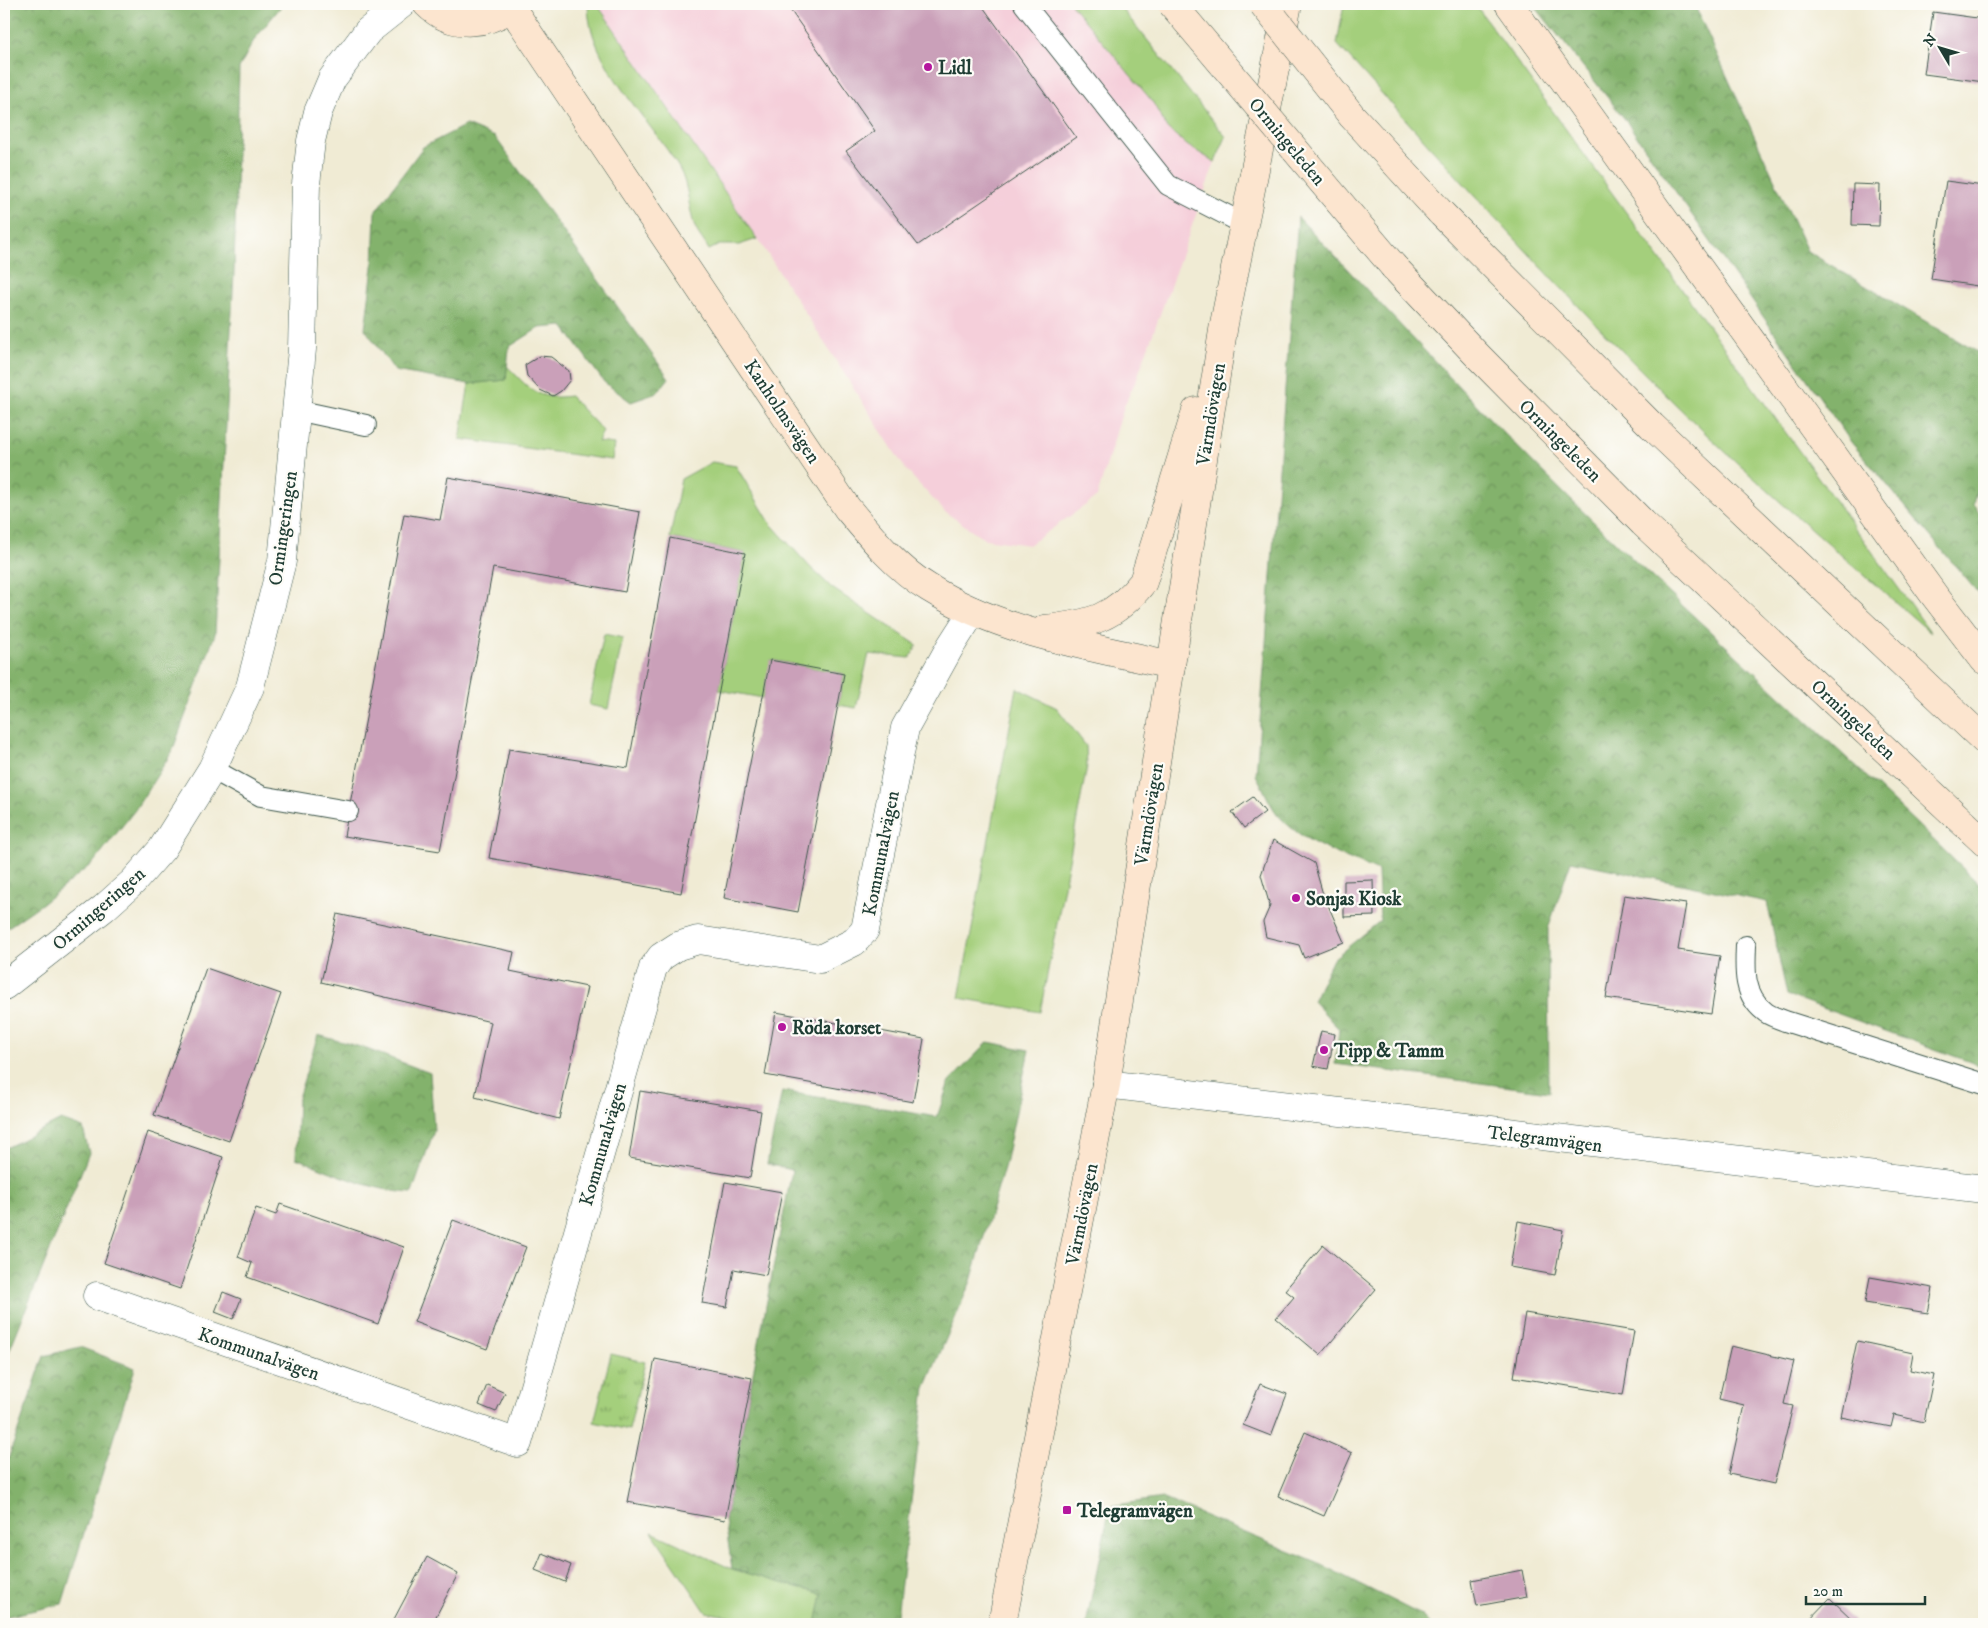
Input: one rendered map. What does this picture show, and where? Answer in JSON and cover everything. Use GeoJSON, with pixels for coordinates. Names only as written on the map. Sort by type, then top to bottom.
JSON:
{"type":"FeatureCollection","features":[{"type":"Feature","properties":{"kind":"main road"},"geometry":{"type":"LineString","coordinates":[[427,4],[460,22],[476,22],[495,18],[513,6]]}},
{"type":"Feature","properties":{"kind":"main road","name":"Ormingeleden"},"geometry":{"type":"LineString","coordinates":[[1172,4],[1394,267],[1477,355],[1644,523],[1984,842]]}},
{"type":"Feature","properties":{"kind":"main road"},"geometry":{"type":"LineString","coordinates":[[1263,4],[1352,116],[1440,212],[1652,426],[1984,740]]}},
{"type":"Feature","properties":{"kind":"main road","name":"Värmdövägen"},"geometry":{"type":"LineString","coordinates":[[1002,1624],[1106,1084],[1224,324],[1288,4]]}},
{"type":"Feature","properties":{"kind":"main road"},"geometry":{"type":"LineString","coordinates":[[1509,4],[1934,595],[1984,660]]}},
{"type":"Feature","properties":{"kind":"main road","name":"Kanholmsvägen"},"geometry":{"type":"LineString","coordinates":[[513,6],[847,508],[873,539],[928,588],[973,611],[1026,631],[1171,665]]}},
{"type":"Feature","properties":{"kind":"main road"},"geometry":{"type":"LineString","coordinates":[[1026,631],[1083,624],[1114,610],[1128,600],[1143,582],[1224,324]]}},
{"type":"Feature","properties":{"kind":"street","name":"Ormingeringen"},"geometry":{"type":"LineString","coordinates":[[4,986],[73,934],[133,882],[162,849],[212,769],[250,687],[282,561],[302,349],[306,184],[311,140],[318,112],[332,79],[353,48],[368,32],[402,4]]}},
{"type":"Feature","properties":{"kind":"street","name":"Kommunalvägen"},"geometry":{"type":"LineString","coordinates":[[96,1296],[518,1443],[653,968],[662,957],[678,946],[698,940],[820,959],[854,942],[865,930],[905,728],[950,647],[973,611]]}},
{"type":"Feature","properties":{"kind":"street","name":"Telegramvägen"},"geometry":{"type":"LineString","coordinates":[[1106,1084],[1984,1189]]}},
{"type":"Feature","properties":{"kind":"lane"},"geometry":{"type":"LineString","coordinates":[[1024,4],[1168,185],[1244,224]]}},
{"type":"Feature","properties":{"kind":"lane"},"geometry":{"type":"LineString","coordinates":[[296,410],[366,425]]}},
{"type":"Feature","properties":{"kind":"lane"},"geometry":{"type":"LineString","coordinates":[[212,769],[261,796],[348,812]]}},
{"type":"Feature","properties":{"kind":"lane"},"geometry":{"type":"LineString","coordinates":[[1746,946],[1744,978],[1753,998],[1764,1012],[1785,1021],[1984,1084]]}},
{"type":"Feature","properties":{"kind":"shaded area"},"geometry":{"type":"Polygon","coordinates":[[[597,4],[1071,4],[1075,7],[1152,101],[1167,128],[1188,146],[1215,162],[1137,378],[1124,406],[1097,497],[1029,545],[985,539],[945,512],[906,470],[763,247],[597,4]]]}},
{"type":"Feature","properties":{"kind":"green space"},"geometry":{"type":"Polygon","coordinates":[[[4,4],[283,4],[254,40],[239,68],[234,273],[215,634],[172,752],[135,810],[93,863],[43,903],[4,930],[4,4]]]}},
{"type":"Feature","properties":{"kind":"green space"},"geometry":{"type":"Polygon","coordinates":[[[588,4],[597,4],[757,239],[739,245],[719,245],[709,250],[695,227],[685,182],[679,168],[623,90],[609,69],[598,47],[590,26],[588,4]]]}},
{"type":"Feature","properties":{"kind":"green space"},"geometry":{"type":"Polygon","coordinates":[[[1071,4],[1118,4],[1226,137],[1215,162],[1188,146],[1167,128],[1152,101],[1071,4]]]}},
{"type":"Feature","properties":{"kind":"green space"},"geometry":{"type":"Polygon","coordinates":[[[1344,4],[1475,4],[1931,633],[1735,461],[1631,361],[1532,257],[1337,44],[1344,4]]]}},
{"type":"Feature","properties":{"kind":"green space"},"geometry":{"type":"Polygon","coordinates":[[[1533,4],[1694,4],[1807,251],[1984,356],[1984,463],[1973,504],[1984,518],[1984,600],[1851,442],[1624,118],[1533,4]]]}},
{"type":"Feature","properties":{"kind":"green space"},"geometry":{"type":"Polygon","coordinates":[[[466,125],[495,137],[669,378],[657,393],[631,402],[604,382],[563,326],[539,328],[509,347],[506,380],[469,384],[395,371],[365,329],[373,267],[375,212],[423,147],[466,125]]]}},
{"type":"Feature","properties":{"kind":"green space"},"geometry":{"type":"Polygon","coordinates":[[[1298,217],[1523,453],[1984,889],[1984,1067],[1787,995],[1767,902],[1571,861],[1548,929],[1549,1092],[1335,1064],[1339,1029],[1313,1001],[1333,959],[1380,921],[1378,871],[1312,842],[1288,825],[1275,811],[1256,775],[1298,217]]]}},
{"type":"Feature","properties":{"kind":"green space"},"geometry":{"type":"Polygon","coordinates":[[[507,366],[528,386],[541,395],[549,397],[570,396],[603,431],[598,442],[614,444],[612,460],[460,439],[469,384],[506,380],[507,366]]]}},
{"type":"Feature","properties":{"kind":"green space"},"geometry":{"type":"Polygon","coordinates":[[[712,462],[736,466],[771,524],[832,588],[917,645],[910,658],[869,654],[856,708],[838,705],[844,674],[771,660],[763,698],[719,690],[745,553],[670,538],[681,479],[712,462]]]}},
{"type":"Feature","properties":{"kind":"green space"},"geometry":{"type":"Polygon","coordinates":[[[604,634],[623,638],[608,709],[589,705],[604,634]]]}},
{"type":"Feature","properties":{"kind":"green space"},"geometry":{"type":"Polygon","coordinates":[[[1017,688],[1057,708],[1086,746],[1087,766],[1040,1012],[959,998],[1017,688]]]}},
{"type":"Feature","properties":{"kind":"green space"},"geometry":{"type":"Polygon","coordinates":[[[318,1035],[364,1048],[430,1073],[434,1131],[412,1193],[397,1192],[367,1185],[296,1158],[298,1098],[318,1035]]]}},
{"type":"Feature","properties":{"kind":"green space"},"geometry":{"type":"Polygon","coordinates":[[[988,1042],[1029,1050],[1005,1164],[971,1281],[925,1388],[896,1624],[816,1624],[822,1594],[732,1569],[725,1520],[792,1170],[767,1164],[782,1091],[937,1117],[949,1082],[988,1042]]]}},
{"type":"Feature","properties":{"kind":"green space"},"geometry":{"type":"Polygon","coordinates":[[[61,1120],[83,1128],[89,1153],[4,1364],[4,1149],[61,1120]]]}},
{"type":"Feature","properties":{"kind":"green space"},"geometry":{"type":"Polygon","coordinates":[[[80,1347],[135,1368],[62,1604],[4,1617],[4,1471],[44,1356],[80,1347]]]}},
{"type":"Feature","properties":{"kind":"green space"},"geometry":{"type":"Polygon","coordinates":[[[611,1354],[645,1362],[629,1430],[594,1422],[611,1354]]]}},
{"type":"Feature","properties":{"kind":"green space"},"geometry":{"type":"Polygon","coordinates":[[[1162,1498],[1322,1565],[1421,1615],[1430,1624],[1086,1624],[1110,1506],[1162,1498]]]}},
{"type":"Feature","properties":{"kind":"green space"},"geometry":{"type":"Polygon","coordinates":[[[652,1532],[732,1569],[823,1594],[816,1624],[768,1624],[706,1612],[652,1532]]]}},
{"type":"Feature","properties":{"kind":"building","name":"Lidl"},"geometry":{"type":"Polygon","coordinates":[[[786,4],[981,4],[1076,137],[918,245],[846,151],[875,131],[786,4]]]}},
{"type":"Feature","properties":{"kind":"building"},"geometry":{"type":"Polygon","coordinates":[[[1933,12],[1984,19],[1984,82],[1924,74],[1933,12]]]}},
{"type":"Feature","properties":{"kind":"building"},"geometry":{"type":"Polygon","coordinates":[[[1946,181],[1984,186],[1984,287],[1931,279],[1946,181]]]}},
{"type":"Feature","properties":{"kind":"building"},"geometry":{"type":"Polygon","coordinates":[[[1853,184],[1880,185],[1879,226],[1852,225],[1853,184]]]}},
{"type":"Feature","properties":{"kind":"building"},"geometry":{"type":"Polygon","coordinates":[[[540,356],[551,357],[569,371],[570,380],[561,391],[553,396],[540,390],[527,376],[525,365],[540,356]]]}},
{"type":"Feature","properties":{"kind":"building"},"geometry":{"type":"Polygon","coordinates":[[[448,477],[640,512],[625,592],[493,568],[440,851],[344,836],[404,514],[440,520],[448,477]]]}},
{"type":"Feature","properties":{"kind":"building"},"geometry":{"type":"Polygon","coordinates":[[[670,538],[745,553],[681,893],[489,858],[509,749],[628,768],[670,538]]]}},
{"type":"Feature","properties":{"kind":"building"},"geometry":{"type":"Polygon","coordinates":[[[770,660],[844,674],[798,912],[724,898],[770,660]]]}},
{"type":"Feature","properties":{"kind":"building"},"geometry":{"type":"Polygon","coordinates":[[[1253,797],[1265,812],[1244,828],[1232,812],[1253,797]]]}},
{"type":"Feature","properties":{"kind":"building","name":"Sonjas Kiosk"},"geometry":{"type":"Polygon","coordinates":[[[1273,840],[1314,863],[1322,891],[1344,942],[1304,958],[1299,945],[1266,937],[1263,922],[1270,906],[1261,875],[1273,840]]]}},
{"type":"Feature","properties":{"kind":"building"},"geometry":{"type":"Polygon","coordinates":[[[1373,880],[1374,916],[1344,917],[1344,881],[1373,880]]]}},
{"type":"Feature","properties":{"kind":"building"},"geometry":{"type":"Polygon","coordinates":[[[1624,895],[1686,904],[1678,950],[1720,956],[1711,1014],[1606,998],[1624,895]]]}},
{"type":"Feature","properties":{"kind":"building"},"geometry":{"type":"Polygon","coordinates":[[[337,914],[514,952],[510,971],[587,987],[559,1119],[475,1097],[491,1022],[321,982],[337,914]]]}},
{"type":"Feature","properties":{"kind":"building"},"geometry":{"type":"Polygon","coordinates":[[[206,968],[281,994],[229,1141],[154,1115],[206,968]]]}},
{"type":"Feature","properties":{"kind":"building"},"geometry":{"type":"Polygon","coordinates":[[[776,1012],[924,1039],[913,1102],[765,1075],[776,1012]]]}},
{"type":"Feature","properties":{"kind":"building","name":"Tipp & Tamm"},"geometry":{"type":"Polygon","coordinates":[[[1321,1031],[1335,1034],[1328,1069],[1313,1066],[1321,1031]]]}},
{"type":"Feature","properties":{"kind":"building"},"geometry":{"type":"Polygon","coordinates":[[[640,1091],[761,1111],[750,1178],[629,1158],[640,1091]]]}},
{"type":"Feature","properties":{"kind":"building"},"geometry":{"type":"Polygon","coordinates":[[[148,1132],[223,1157],[180,1289],[104,1263],[148,1132]]]}},
{"type":"Feature","properties":{"kind":"building"},"geometry":{"type":"Polygon","coordinates":[[[725,1182],[782,1192],[766,1275],[734,1269],[727,1307],[702,1303],[725,1182]]]}},
{"type":"Feature","properties":{"kind":"building"},"geometry":{"type":"Polygon","coordinates":[[[280,1204],[404,1247],[378,1324],[247,1277],[252,1263],[238,1257],[256,1208],[276,1215],[280,1204]]]}},
{"type":"Feature","properties":{"kind":"building"},"geometry":{"type":"Polygon","coordinates":[[[453,1220],[526,1247],[487,1349],[414,1322],[453,1220]]]}},
{"type":"Feature","properties":{"kind":"building"},"geometry":{"type":"Polygon","coordinates":[[[1518,1221],[1563,1230],[1555,1275],[1510,1267],[1518,1221]]]}},
{"type":"Feature","properties":{"kind":"building"},"geometry":{"type":"Polygon","coordinates":[[[1323,1245],[1376,1289],[1320,1355],[1276,1318],[1294,1297],[1285,1290],[1323,1245]]]}},
{"type":"Feature","properties":{"kind":"building"},"geometry":{"type":"Polygon","coordinates":[[[1870,1277],[1933,1288],[1928,1313],[1865,1303],[1870,1277]]]}},
{"type":"Feature","properties":{"kind":"building"},"geometry":{"type":"Polygon","coordinates":[[[223,1292],[241,1299],[233,1319],[215,1312],[223,1292]]]}},
{"type":"Feature","properties":{"kind":"building"},"geometry":{"type":"Polygon","coordinates":[[[1525,1313],[1634,1331],[1623,1395],[1514,1377],[1525,1313]]]}},
{"type":"Feature","properties":{"kind":"building"},"geometry":{"type":"Polygon","coordinates":[[[1857,1341],[1913,1353],[1910,1370],[1934,1375],[1924,1422],[1894,1415],[1891,1427],[1841,1417],[1857,1341]]]}},
{"type":"Feature","properties":{"kind":"building"},"geometry":{"type":"Polygon","coordinates":[[[1731,1346],[1794,1361],[1784,1404],[1793,1406],[1774,1484],[1729,1474],[1744,1405],[1719,1399],[1731,1346]]]}},
{"type":"Feature","properties":{"kind":"building"},"geometry":{"type":"Polygon","coordinates":[[[655,1359],[752,1378],[725,1520],[627,1502],[655,1359]]]}},
{"type":"Feature","properties":{"kind":"building"},"geometry":{"type":"Polygon","coordinates":[[[1260,1384],[1287,1394],[1271,1436],[1243,1425],[1260,1384]]]}},
{"type":"Feature","properties":{"kind":"building"},"geometry":{"type":"Polygon","coordinates":[[[487,1385],[505,1393],[496,1412],[479,1405],[487,1385]]]}},
{"type":"Feature","properties":{"kind":"building"},"geometry":{"type":"Polygon","coordinates":[[[1305,1432],[1352,1453],[1324,1516],[1278,1496],[1305,1432]]]}},
{"type":"Feature","properties":{"kind":"building"},"geometry":{"type":"Polygon","coordinates":[[[542,1553],[571,1565],[565,1582],[535,1570],[542,1553]]]}},
{"type":"Feature","properties":{"kind":"building"},"geometry":{"type":"Polygon","coordinates":[[[427,1557],[458,1574],[432,1624],[400,1624],[393,1621],[427,1557]]]}},
{"type":"Feature","properties":{"kind":"building"},"geometry":{"type":"Polygon","coordinates":[[[1522,1570],[1527,1597],[1477,1606],[1472,1580],[1522,1570]]]}},
{"type":"Feature","properties":{"kind":"building"},"geometry":{"type":"Polygon","coordinates":[[[1830,1598],[1854,1621],[1851,1624],[1805,1624],[1830,1598]]]}},
{"type":"Feature","properties":{"kind":"place","name":"Lidl"},"geometry":{"type":"Point","coordinates":[928,67]}},
{"type":"Feature","properties":{"kind":"place","name":"Sonjas Kiosk"},"geometry":{"type":"Point","coordinates":[1296,898]}},
{"type":"Feature","properties":{"kind":"place","name":"Röda korset"},"geometry":{"type":"Point","coordinates":[782,1027]}},
{"type":"Feature","properties":{"kind":"place","name":"Tipp & Tamm"},"geometry":{"type":"Point","coordinates":[1324,1050]}},
{"type":"Feature","properties":{"kind":"place","name":"Telegramvägen"},"geometry":{"type":"Point","coordinates":[1067,1510]}}]}
